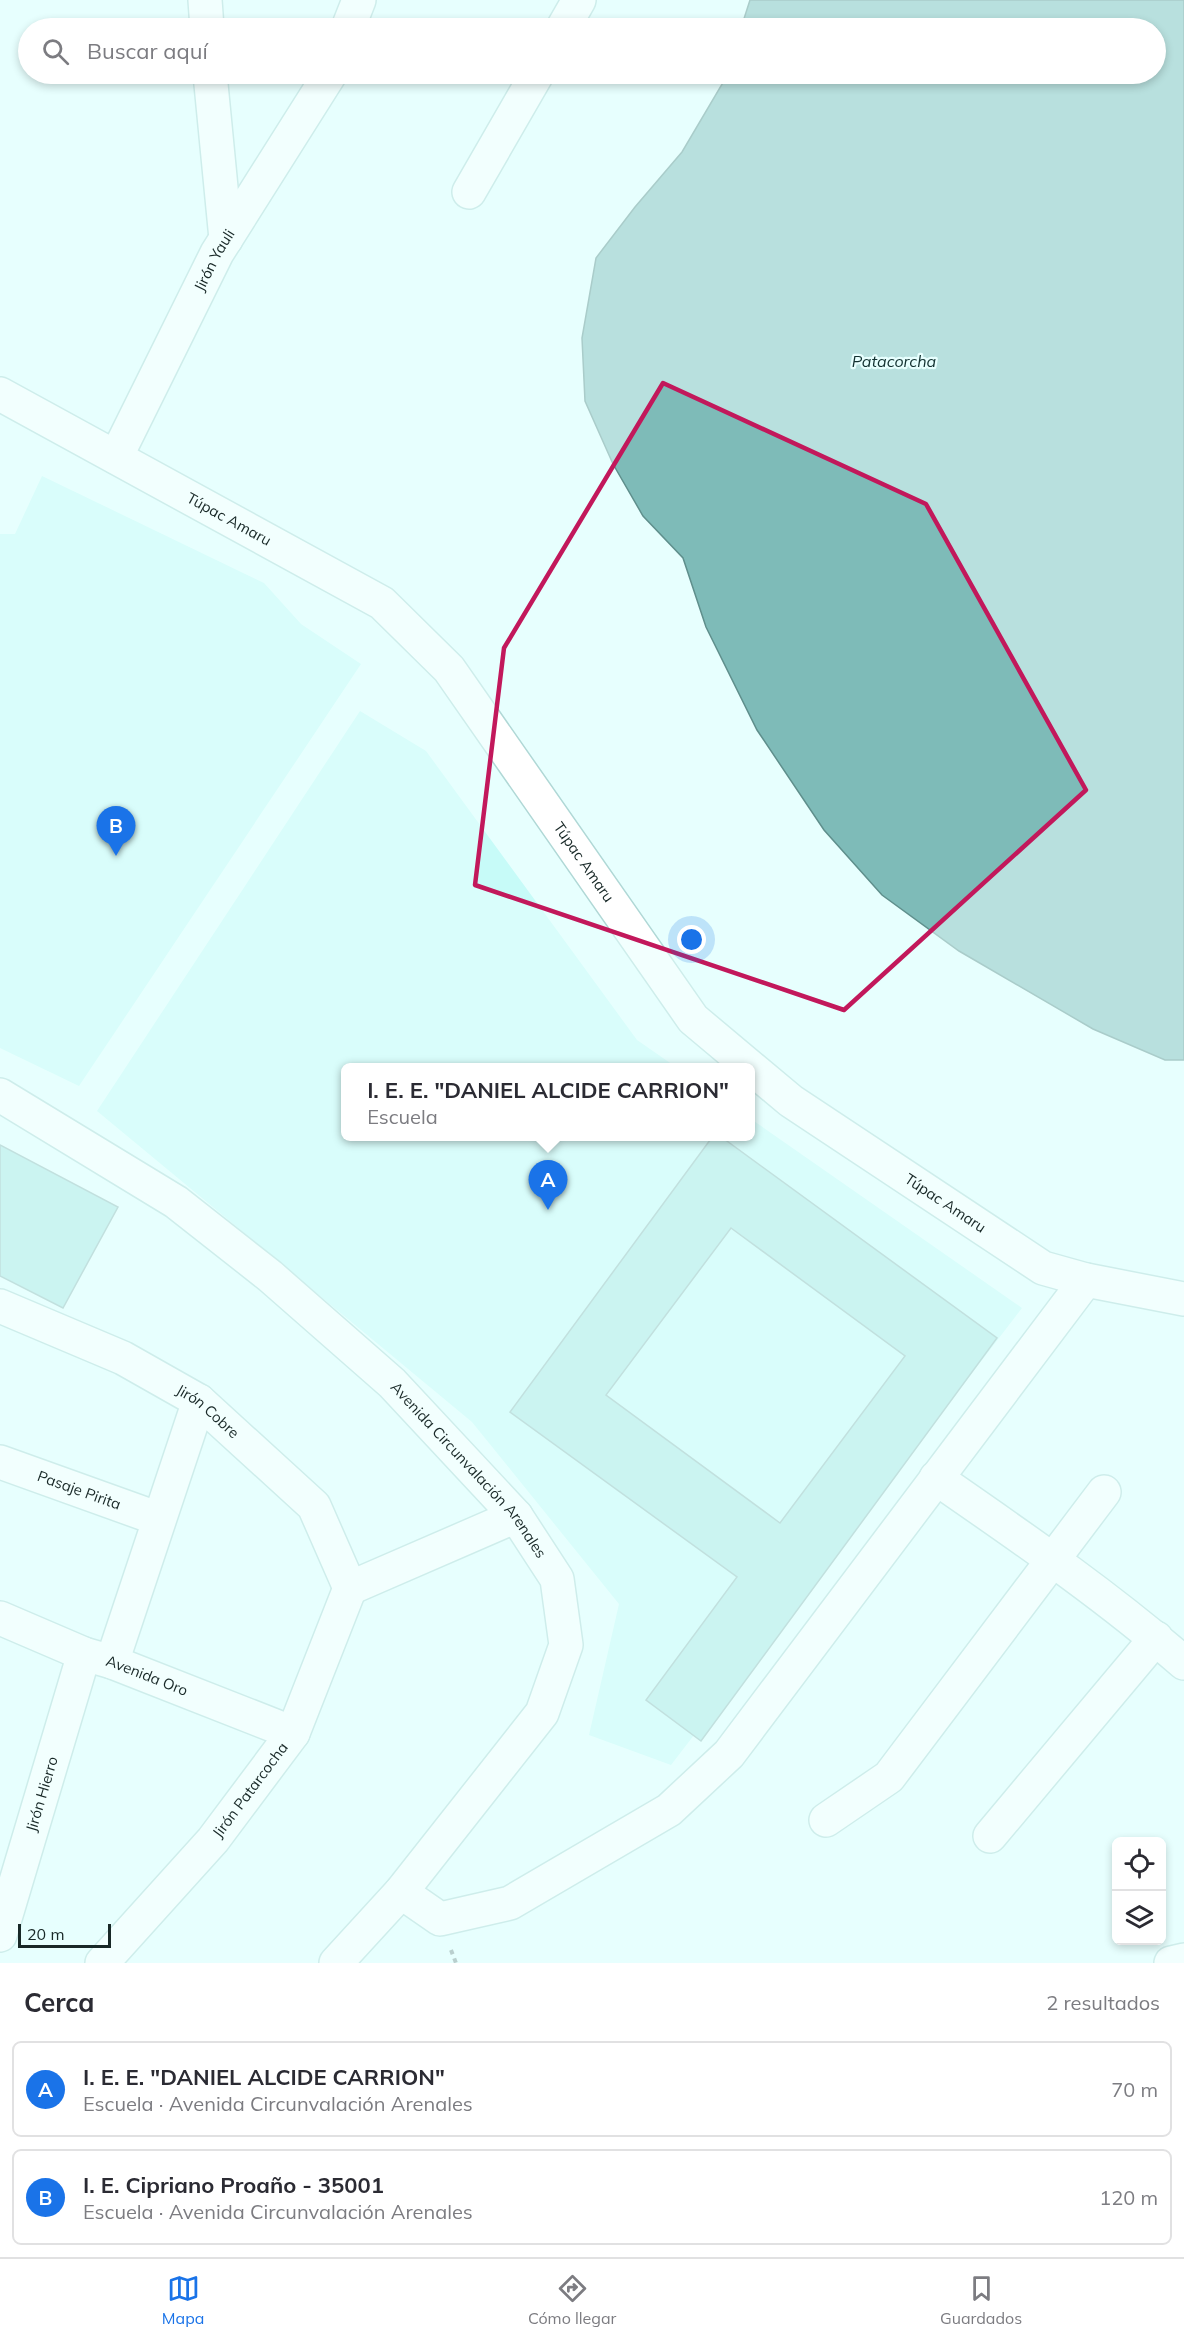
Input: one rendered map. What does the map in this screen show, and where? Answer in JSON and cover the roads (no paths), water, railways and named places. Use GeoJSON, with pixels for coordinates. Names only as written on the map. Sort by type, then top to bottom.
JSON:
{"type":"FeatureCollection","features":[{"type":"Feature","properties":{"kind":"street"},"geometry":{"type":"LineString","coordinates":[[205,0],[206,18]]}},
{"type":"Feature","properties":{"kind":"street"},"geometry":{"type":"LineString","coordinates":[[352,18],[359,0]]}},
{"type":"Feature","properties":{"kind":"street"},"geometry":{"type":"LineString","coordinates":[[568,18],[579,0]]}},
{"type":"Feature","properties":{"kind":"street"},"geometry":{"type":"LineString","coordinates":[[211,84],[226,239]]}},
{"type":"Feature","properties":{"kind":"street","name":"Jirón Yauli"},"geometry":{"type":"LineString","coordinates":[[116,457],[226,239],[324,84]]}},
{"type":"Feature","properties":{"kind":"street"},"geometry":{"type":"LineString","coordinates":[[469,192],[531,84]]}},
{"type":"Feature","properties":{"kind":"street","name":"Túpac Amaru"},"geometry":{"type":"LineString","coordinates":[[0,394],[382,603],[449,669],[693,1019],[746,1063]]}},
{"type":"Feature","properties":{"kind":"street","name":"Túpac Amaru"},"geometry":{"type":"LineString","coordinates":[[755,1071],[791,1101],[1044,1268],[1086,1280],[1184,1299]]}},
{"type":"Feature","properties":{"kind":"street","name":"Avenida Circunvalación Arenales"},"geometry":{"type":"LineString","coordinates":[[0,1095],[176,1202],[270,1276],[392,1383],[516,1516],[557,1579],[566,1645],[542,1713],[401,1892],[336,1963]]}},
{"type":"Feature","properties":{"kind":"street"},"geometry":{"type":"LineString","coordinates":[[401,1892],[440,1918],[510,1903],[669,1810],[729,1754],[1086,1280]]}},
{"type":"Feature","properties":{"kind":"street","name":"Jirón Cobre"},"geometry":{"type":"LineString","coordinates":[[0,1306],[123,1358],[200,1401],[314,1506],[351,1588]]}},
{"type":"Feature","properties":{"kind":"street","name":"Jirón Hierro"},"geometry":{"type":"LineString","coordinates":[[0,1935],[98,1658],[159,1519],[200,1401]]}},
{"type":"Feature","properties":{"kind":"street","name":"Pasaje Pirita"},"geometry":{"type":"LineString","coordinates":[[0,1462],[159,1519]]}},
{"type":"Feature","properties":{"kind":"street"},"geometry":{"type":"LineString","coordinates":[[936,1478],[1053,1559],[1156,1638],[1184,1663]]}},
{"type":"Feature","properties":{"kind":"street"},"geometry":{"type":"LineString","coordinates":[[826,1820],[890,1777],[1104,1492]]}},
{"type":"Feature","properties":{"kind":"street"},"geometry":{"type":"LineString","coordinates":[[351,1588],[516,1516]]}},
{"type":"Feature","properties":{"kind":"street","name":"Jirón Patarcocha"},"geometry":{"type":"LineString","coordinates":[[102,1963],[213,1840],[293,1733],[351,1588]]}},
{"type":"Feature","properties":{"kind":"street","name":"Avenida Oro"},"geometry":{"type":"LineString","coordinates":[[0,1618],[293,1733]]}},
{"type":"Feature","properties":{"kind":"street"},"geometry":{"type":"LineString","coordinates":[[990,1836],[1156,1638]]}},
{"type":"Feature","properties":{"kind":"street"},"geometry":{"type":"LineString","coordinates":[[1171,1963],[1184,1960]]}},
{"type":"Feature","properties":{"kind":"water","name":"Patacorcha"},"geometry":{"type":"Polygon","coordinates":[[[750,0],[1184,0],[1184,1060],[1165,1060],[1093,1029],[959,951],[882,895],[824,830],[757,730],[706,627],[683,558],[643,516],[613,464],[585,401],[582,338],[596,258],[635,207],[682,152],[722,84],[1166,84],[1166,18],[744,18],[750,0]]]}},
{"type":"Feature","properties":{"kind":"place","name":"I. E. Cipriano Proaño - 35001"},"geometry":{"type":"Point","coordinates":[116,856]}},
{"type":"Feature","properties":{"kind":"place","name":"I. E. E. \"DANIEL ALCIDE CARRION\""},"geometry":{"type":"Point","coordinates":[548,1210]}}]}
